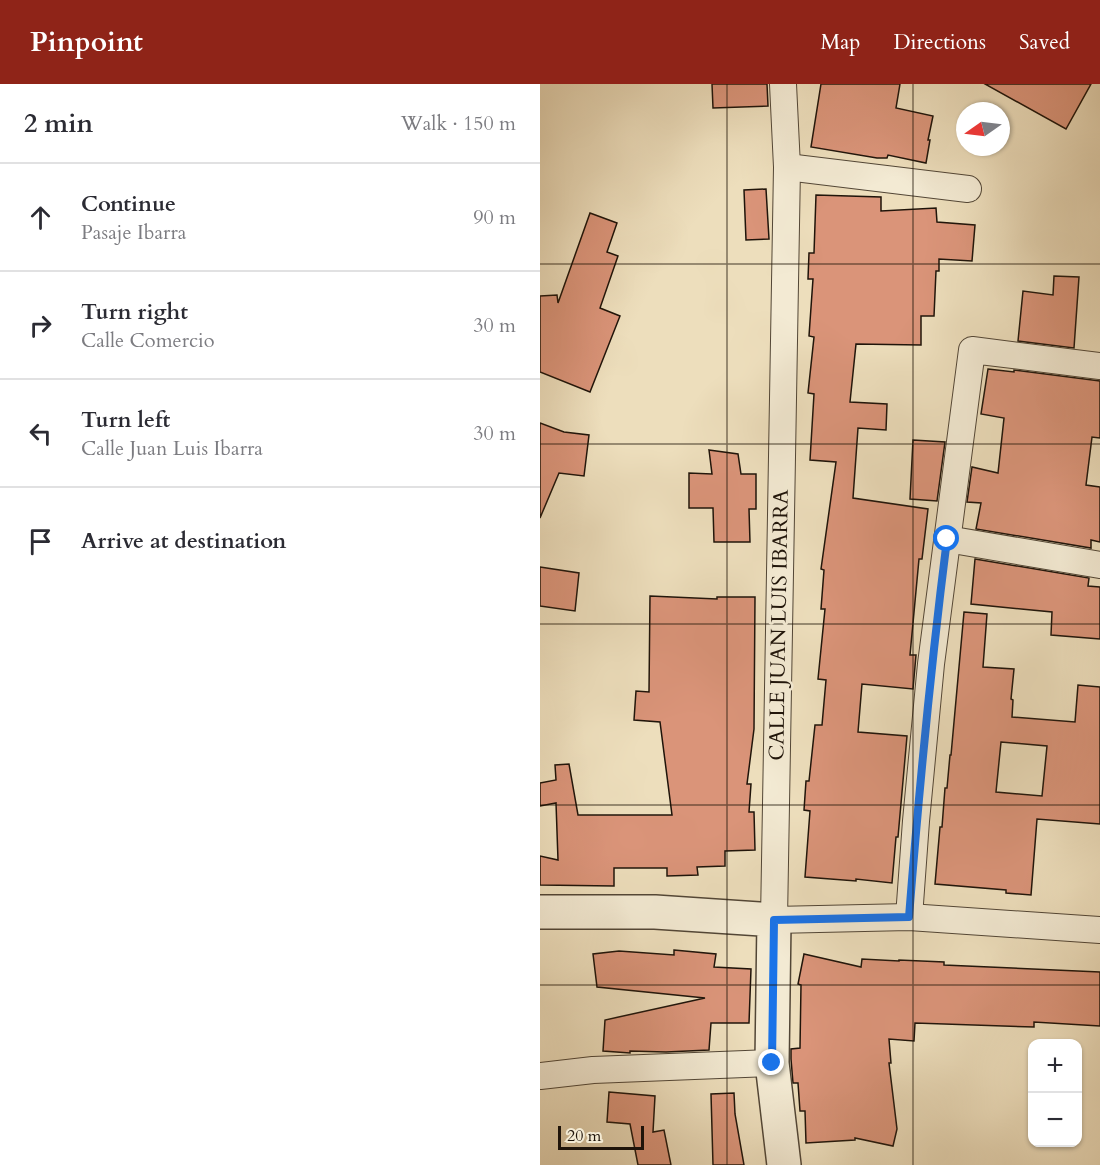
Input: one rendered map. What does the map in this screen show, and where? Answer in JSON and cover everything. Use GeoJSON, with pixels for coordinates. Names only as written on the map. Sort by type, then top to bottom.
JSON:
{"type":"FeatureCollection","features":[{"type":"Feature","properties":{"kind":"street","name":"CALLE JUAN LUIS IBARRA"},"geometry":{"type":"LineString","coordinates":[[783,84],[787,167],[772,1063],[784,1165]]}},
{"type":"Feature","properties":{"kind":"street"},"geometry":{"type":"LineString","coordinates":[[787,167],[968,189]]}},
{"type":"Feature","properties":{"kind":"street"},"geometry":{"type":"LineString","coordinates":[[909,917],[930,675],[972,350],[1100,366]]}},
{"type":"Feature","properties":{"kind":"street"},"geometry":{"type":"LineString","coordinates":[[947,539],[1100,565]]}},
{"type":"Feature","properties":{"kind":"street"},"geometry":{"type":"LineString","coordinates":[[540,912],[655,912],[774,920],[909,917],[1100,930]]}},
{"type":"Feature","properties":{"kind":"street"},"geometry":{"type":"LineString","coordinates":[[540,1076],[593,1070],[772,1063]]}},
{"type":"Feature","properties":{"kind":"building"},"geometry":{"type":"Polygon","coordinates":[[[712,84],[767,84],[768,106],[713,108],[712,84]]]}},
{"type":"Feature","properties":{"kind":"building"},"geometry":{"type":"Polygon","coordinates":[[[821,84],[900,84],[896,108],[933,116],[926,163],[888,155],[887,158],[877,158],[811,147],[821,84]]]}},
{"type":"Feature","properties":{"kind":"building"},"geometry":{"type":"Polygon","coordinates":[[[985,84],[1091,84],[1066,129],[985,84]]]}},
{"type":"Feature","properties":{"kind":"building"},"geometry":{"type":"Polygon","coordinates":[[[766,189],[769,239],[746,240],[744,190],[766,189]]]}},
{"type":"Feature","properties":{"kind":"building"},"geometry":{"type":"Polygon","coordinates":[[[816,195],[881,197],[881,211],[936,208],[937,222],[975,225],[972,261],[939,259],[939,271],[936,271],[934,316],[921,316],[921,345],[856,344],[850,402],[887,404],[886,430],[858,428],[853,498],[928,509],[922,559],[919,559],[910,655],[916,655],[913,689],[862,684],[858,732],[907,736],[892,883],[805,877],[810,811],[804,810],[806,781],[809,781],[815,725],[822,725],[826,680],[818,679],[825,609],[821,609],[824,570],[821,569],[836,462],[810,460],[814,394],[808,393],[814,337],[809,336],[813,279],[808,279],[809,253],[814,253],[816,195]]]}},
{"type":"Feature","properties":{"kind":"building"},"geometry":{"type":"Polygon","coordinates":[[[590,213],[617,223],[607,252],[618,256],[600,308],[620,316],[590,392],[540,372],[540,296],[557,295],[558,303],[590,213]]]}},
{"type":"Feature","properties":{"kind":"building"},"geometry":{"type":"Polygon","coordinates":[[[1054,276],[1079,277],[1074,348],[1018,341],[1023,291],[1053,295],[1054,276]]]}},
{"type":"Feature","properties":{"kind":"building"},"geometry":{"type":"Polygon","coordinates":[[[988,369],[1100,381],[1100,438],[1092,437],[1086,485],[1100,487],[1100,542],[1091,540],[1091,548],[976,529],[981,503],[967,502],[972,467],[998,473],[1004,418],[981,414],[988,369]]]}},
{"type":"Feature","properties":{"kind":"building"},"geometry":{"type":"Polygon","coordinates":[[[540,423],[564,432],[589,435],[584,476],[559,473],[540,518],[540,423]]]}},
{"type":"Feature","properties":{"kind":"building"},"geometry":{"type":"Polygon","coordinates":[[[913,440],[945,442],[937,501],[910,499],[913,440]]]}},
{"type":"Feature","properties":{"kind":"building"},"geometry":{"type":"Polygon","coordinates":[[[709,450],[738,454],[741,474],[756,474],[756,509],[749,509],[750,542],[714,542],[713,508],[689,508],[689,473],[712,474],[709,450]]]}},
{"type":"Feature","properties":{"kind":"building"},"geometry":{"type":"Polygon","coordinates":[[[975,559],[1089,578],[1088,586],[1100,587],[1100,639],[1051,635],[1052,612],[971,604],[975,559]]]}},
{"type":"Feature","properties":{"kind":"building"},"geometry":{"type":"Polygon","coordinates":[[[540,567],[579,573],[575,611],[540,606],[540,567]]]}},
{"type":"Feature","properties":{"kind":"building"},"geometry":{"type":"Polygon","coordinates":[[[650,596],[717,599],[717,597],[755,597],[754,729],[747,784],[751,784],[749,812],[754,812],[755,850],[725,851],[725,866],[697,867],[698,875],[667,876],[667,868],[614,868],[614,886],[540,885],[540,856],[558,860],[556,803],[540,806],[540,783],[556,780],[555,765],[569,764],[578,815],[672,815],[660,722],[634,720],[636,691],[649,692],[650,596]]]}},
{"type":"Feature","properties":{"kind":"building"},"geometry":{"type":"Polygon","coordinates":[[[964,612],[987,614],[983,667],[1014,669],[1012,717],[1075,722],[1078,685],[1100,687],[1100,824],[1037,819],[1031,895],[1006,893],[1006,890],[935,884],[940,827],[942,827],[945,788],[947,788],[964,612]],[[1001,742],[996,792],[1042,796],[1047,746],[1001,742]]]}},
{"type":"Feature","properties":{"kind":"building"},"geometry":{"type":"Polygon","coordinates":[[[674,950],[716,954],[714,967],[751,969],[749,1023],[711,1023],[709,1050],[630,1051],[630,1053],[603,1051],[605,1020],[705,998],[597,987],[593,954],[619,951],[674,955],[674,950]]]}},
{"type":"Feature","properties":{"kind":"building"},"geometry":{"type":"Polygon","coordinates":[[[804,954],[861,967],[862,959],[1100,972],[1100,1026],[1034,1022],[1034,1027],[915,1023],[914,1041],[889,1039],[891,1063],[889,1063],[897,1129],[893,1146],[855,1138],[855,1140],[806,1143],[805,1111],[800,1111],[798,1083],[793,1083],[791,1059],[791,1049],[800,1048],[801,985],[798,984],[804,954]]]}},
{"type":"Feature","properties":{"kind":"building"},"geometry":{"type":"Polygon","coordinates":[[[609,1092],[655,1096],[653,1132],[664,1130],[671,1165],[638,1165],[630,1124],[607,1122],[609,1092]]]}},
{"type":"Feature","properties":{"kind":"building"},"geometry":{"type":"Polygon","coordinates":[[[734,1093],[735,1114],[744,1165],[713,1165],[711,1094],[734,1093]]]}},
{"type":"Feature","properties":{"kind":"route"},"geometry":{"type":"LineString","coordinates":[[772,1063],[774,920],[909,917],[931,664],[947,539]]}}]}
